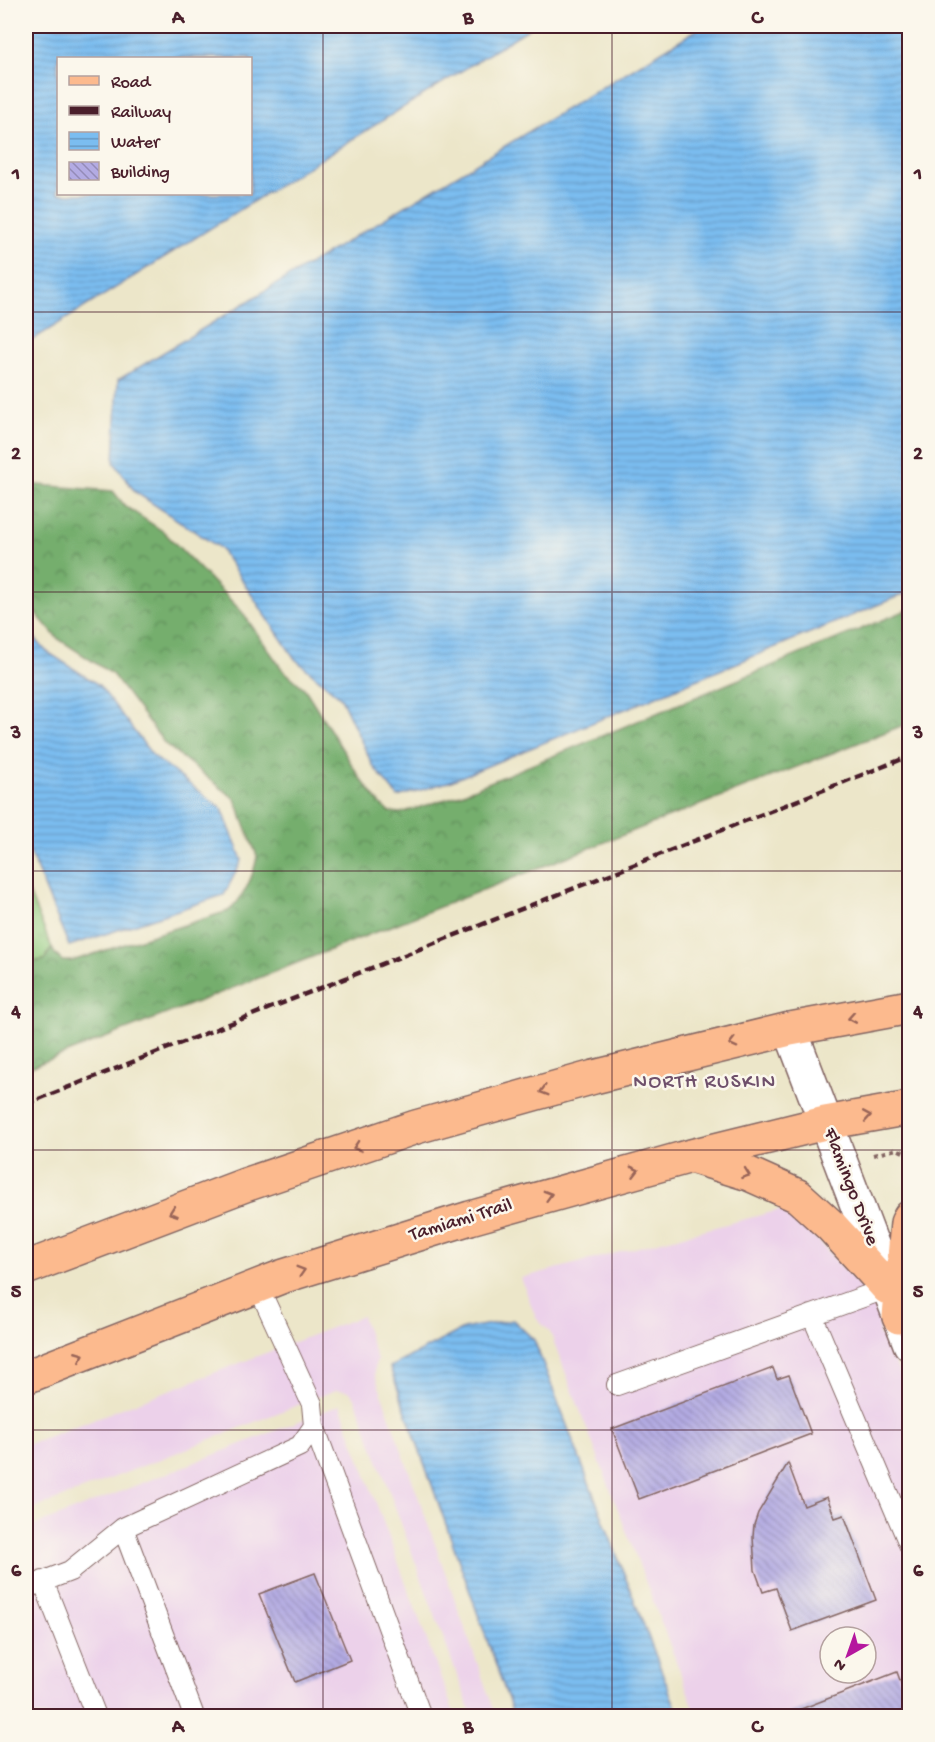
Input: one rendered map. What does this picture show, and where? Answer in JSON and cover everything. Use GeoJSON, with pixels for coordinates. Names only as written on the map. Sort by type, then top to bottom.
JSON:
{"type":"FeatureCollection","features":[{"type":"Feature","properties":{"kind":"main road"},"geometry":{"type":"LineString","coordinates":[[26,1268],[245,1185],[416,1127],[594,1077],[790,1029],[909,1007]]}},
{"type":"Feature","properties":{"kind":"main road","name":"Tamiami Trail"},"geometry":{"type":"LineString","coordinates":[[26,1377],[281,1277],[470,1218],[691,1156],[825,1123],[909,1108]]}},
{"type":"Feature","properties":{"kind":"main road"},"geometry":{"type":"LineString","coordinates":[[691,1156],[749,1174],[798,1196],[831,1226],[903,1317]]}},
{"type":"Feature","properties":{"kind":"main road"},"geometry":{"type":"LineString","coordinates":[[903,1317],[909,1216]]}},
{"type":"Feature","properties":{"kind":"street","name":"Flamingo Drive"},"geometry":{"type":"LineString","coordinates":[[790,1029],[903,1317]]}},
{"type":"Feature","properties":{"kind":"lane"},"geometry":{"type":"LineString","coordinates":[[258,1286],[312,1404],[314,1426],[421,1716]]}},
{"type":"Feature","properties":{"kind":"lane"},"geometry":{"type":"LineString","coordinates":[[617,1384],[812,1315],[903,1317]]}},
{"type":"Feature","properties":{"kind":"lane"},"geometry":{"type":"LineString","coordinates":[[812,1315],[909,1546]]}},
{"type":"Feature","properties":{"kind":"lane"},"geometry":{"type":"LineString","coordinates":[[96,1716],[34,1585],[70,1571],[123,1528],[300,1446],[314,1426]]}},
{"type":"Feature","properties":{"kind":"lane"},"geometry":{"type":"LineString","coordinates":[[123,1528],[194,1716]]}},
{"type":"Feature","properties":{"kind":"path"},"geometry":{"type":"LineString","coordinates":[[864,1157],[897,1149],[909,1155]]}},
{"type":"Feature","properties":{"kind":"shaded area"},"geometry":{"type":"Polygon","coordinates":[[[780,1210],[818,1240],[872,1300],[880,1321],[879,1336],[885,1336],[909,1399],[909,1716],[697,1716],[550,1332],[536,1318],[521,1278],[780,1210]]]}},
{"type":"Feature","properties":{"kind":"shaded area"},"geometry":{"type":"Polygon","coordinates":[[[362,1316],[377,1360],[375,1375],[496,1716],[472,1716],[355,1398],[349,1391],[336,1390],[26,1512],[26,1445],[362,1316]]]}},
{"type":"Feature","properties":{"kind":"shaded area"},"geometry":{"type":"Polygon","coordinates":[[[340,1405],[455,1716],[26,1716],[26,1529],[340,1405]]]}},
{"type":"Feature","properties":{"kind":"green space"},"geometry":{"type":"Polygon","coordinates":[[[26,484],[113,491],[125,506],[164,532],[242,612],[282,669],[305,689],[360,778],[382,806],[390,812],[401,813],[456,796],[909,609],[909,723],[26,1069],[26,963],[44,960],[52,948],[62,961],[72,961],[228,911],[247,887],[257,856],[235,799],[165,744],[112,674],[57,638],[26,602],[26,484]]]}},
{"type":"Feature","properties":{"kind":"green space"},"geometry":{"type":"Polygon","coordinates":[[[26,886],[52,948],[44,960],[26,963],[26,886]]]}},
{"type":"Feature","properties":{"kind":"water"},"geometry":{"type":"Polygon","coordinates":[[[26,26],[533,26],[26,344],[26,26]]]}},
{"type":"Feature","properties":{"kind":"water"},"geometry":{"type":"Polygon","coordinates":[[[703,26],[896,26],[909,37],[909,592],[451,781],[398,797],[373,766],[341,698],[295,659],[220,548],[135,492],[114,462],[118,380],[703,26]]]}},
{"type":"Feature","properties":{"kind":"water"},"geometry":{"type":"Polygon","coordinates":[[[26,628],[46,651],[99,685],[153,756],[222,809],[242,860],[224,895],[69,946],[26,843],[26,628]]]}},
{"type":"Feature","properties":{"kind":"water"},"geometry":{"type":"Polygon","coordinates":[[[513,1320],[534,1340],[679,1716],[514,1716],[390,1367],[463,1329],[513,1320]]]}},
{"type":"Feature","properties":{"kind":"building"},"geometry":{"type":"Polygon","coordinates":[[[773,1368],[777,1379],[789,1375],[811,1434],[639,1499],[612,1429],[773,1368]]]}},
{"type":"Feature","properties":{"kind":"building"},"geometry":{"type":"Polygon","coordinates":[[[788,1463],[804,1506],[827,1497],[835,1518],[844,1515],[876,1600],[792,1631],[776,1588],[763,1592],[755,1570],[753,1537],[758,1513],[788,1463]]]}},
{"type":"Feature","properties":{"kind":"building"},"geometry":{"type":"Polygon","coordinates":[[[315,1573],[350,1660],[295,1682],[259,1594],[315,1573]]]}},
{"type":"Feature","properties":{"kind":"building"},"geometry":{"type":"Polygon","coordinates":[[[897,1672],[909,1705],[909,1716],[788,1716],[788,1714],[863,1685],[878,1685],[878,1679],[897,1672]]]}},
{"type":"Feature","properties":{"kind":"railway"},"geometry":{"type":"LineString","coordinates":[[26,1104],[910,756]]}},
{"type":"Feature","properties":{"kind":"district","name":"NORTH RUSKIN"},"geometry":{"type":"Point","coordinates":[705,1083]}}]}
